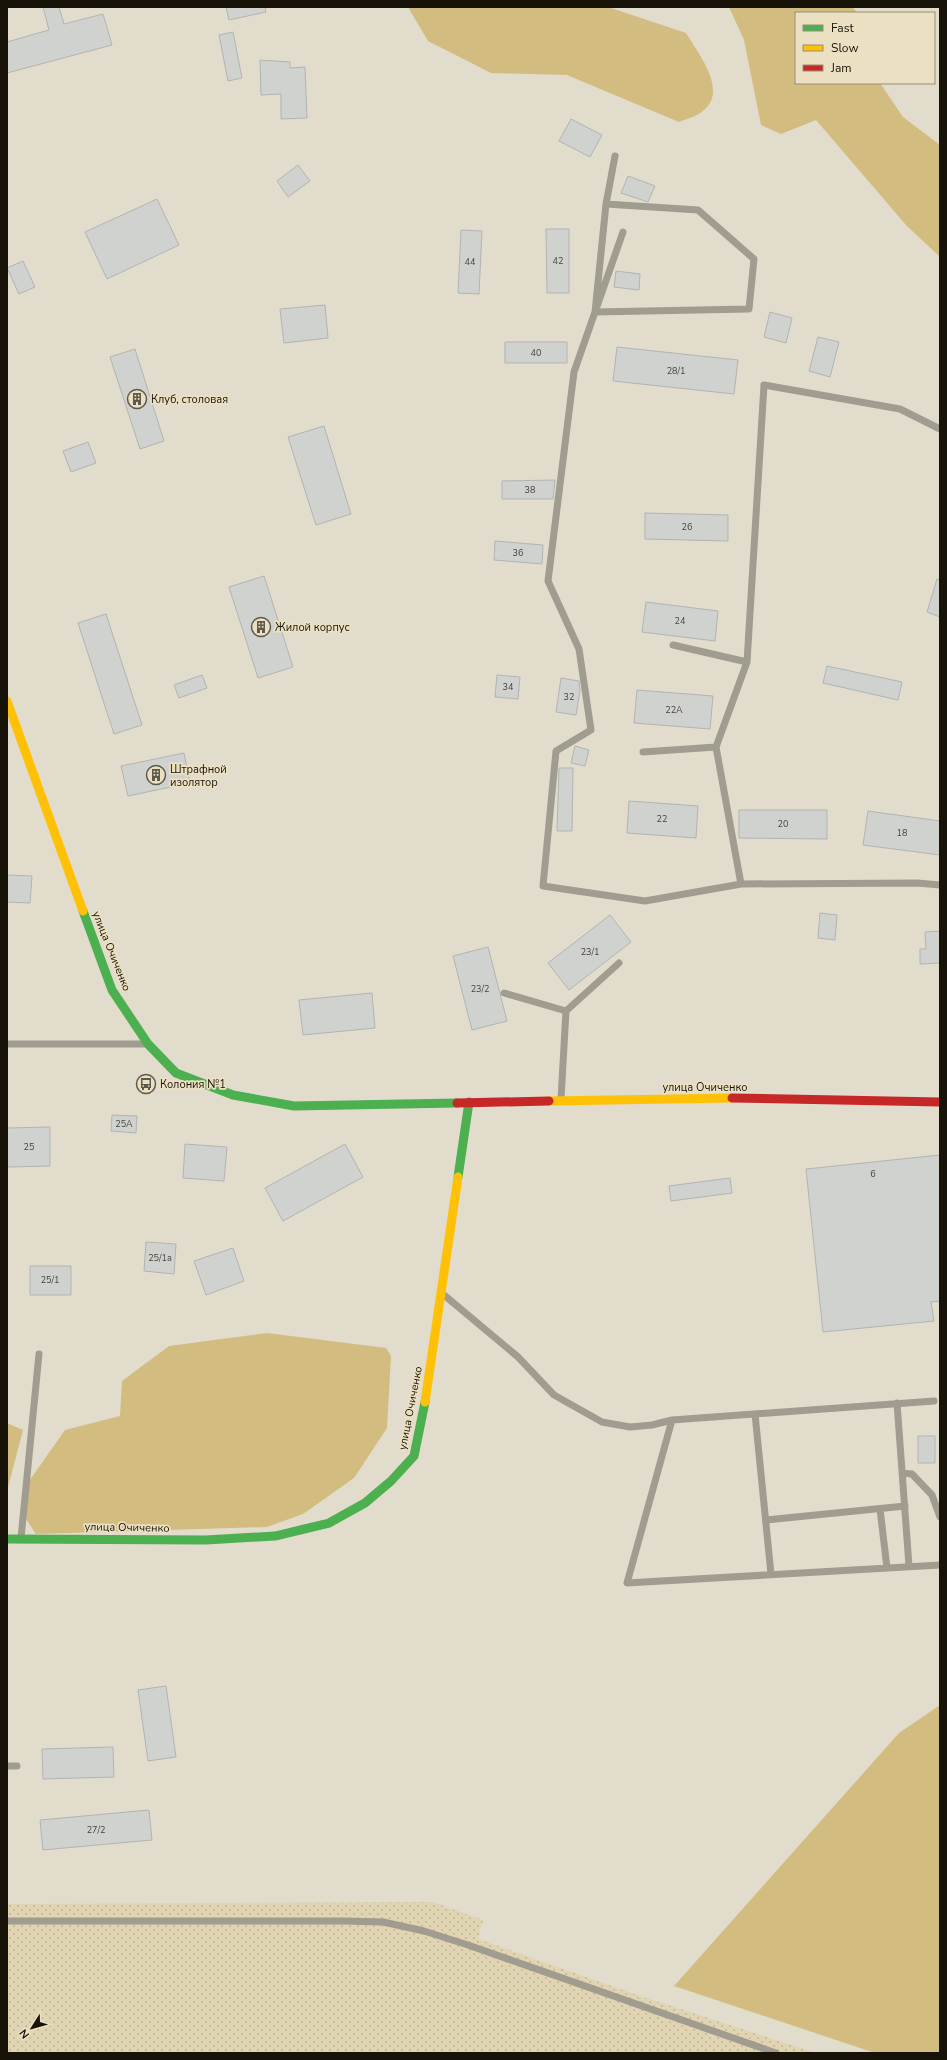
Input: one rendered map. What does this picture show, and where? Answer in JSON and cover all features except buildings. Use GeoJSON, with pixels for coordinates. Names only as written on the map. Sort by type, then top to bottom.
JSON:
{"type":"FeatureCollection","features":[{"type":"Feature","properties":{"kind":"street","name":"улица Очиченко"},"geometry":{"type":"LineString","coordinates":[[7,701],[112,990],[148,1044],[176,1073],[233,1095],[294,1106],[721,1098],[940,1102]]}},
{"type":"Feature","properties":{"kind":"street","name":"улица Очиченко"},"geometry":{"type":"LineString","coordinates":[[7,1538],[206,1540],[275,1536],[329,1523],[365,1502],[391,1481],[414,1456],[426,1395],[469,1102]]}},
{"type":"Feature","properties":{"kind":"lane"},"geometry":{"type":"LineString","coordinates":[[595,312],[606,204],[615,156]]}},
{"type":"Feature","properties":{"kind":"lane"},"geometry":{"type":"LineString","coordinates":[[595,312],[749,309],[754,259],[698,210],[606,204]]}},
{"type":"Feature","properties":{"kind":"lane"},"geometry":{"type":"LineString","coordinates":[[623,232],[574,372],[548,581],[579,649],[591,730],[556,751],[543,886],[645,902],[741,884],[916,883],[940,885]]}},
{"type":"Feature","properties":{"kind":"lane"},"geometry":{"type":"LineString","coordinates":[[741,884],[716,747],[746,662],[764,385],[900,409],[940,429]]}},
{"type":"Feature","properties":{"kind":"lane"},"geometry":{"type":"LineString","coordinates":[[673,645],[746,662]]}},
{"type":"Feature","properties":{"kind":"lane"},"geometry":{"type":"LineString","coordinates":[[643,752],[716,747]]}},
{"type":"Feature","properties":{"kind":"lane"},"geometry":{"type":"LineString","coordinates":[[561,1102],[566,1011],[619,963]]}},
{"type":"Feature","properties":{"kind":"lane"},"geometry":{"type":"LineString","coordinates":[[504,992],[566,1011]]}},
{"type":"Feature","properties":{"kind":"lane"},"geometry":{"type":"LineString","coordinates":[[7,1044],[148,1044]]}},
{"type":"Feature","properties":{"kind":"lane"},"geometry":{"type":"LineString","coordinates":[[441,1292],[518,1357],[554,1395],[602,1422],[630,1427],[652,1425],[672,1420],[934,1401]]}},
{"type":"Feature","properties":{"kind":"lane"},"geometry":{"type":"LineString","coordinates":[[21,1538],[39,1354]]}},
{"type":"Feature","properties":{"kind":"lane"},"geometry":{"type":"LineString","coordinates":[[897,1404],[909,1566]]}},
{"type":"Feature","properties":{"kind":"lane"},"geometry":{"type":"LineString","coordinates":[[755,1414],[771,1574]]}},
{"type":"Feature","properties":{"kind":"lane"},"geometry":{"type":"LineString","coordinates":[[672,1420],[627,1583],[940,1564]]}},
{"type":"Feature","properties":{"kind":"lane"},"geometry":{"type":"LineString","coordinates":[[902,1473],[912,1474],[932,1495],[940,1517]]}},
{"type":"Feature","properties":{"kind":"lane"},"geometry":{"type":"LineString","coordinates":[[766,1520],[905,1506]]}},
{"type":"Feature","properties":{"kind":"lane"},"geometry":{"type":"LineString","coordinates":[[880,1508],[887,1568]]}},
{"type":"Feature","properties":{"kind":"lane"},"geometry":{"type":"LineString","coordinates":[[7,1766],[17,1766]]}},
{"type":"Feature","properties":{"kind":"lane"},"geometry":{"type":"LineString","coordinates":[[7,1921],[383,1922],[424,1931],[468,1945],[776,2053]]}},
{"type":"Feature","properties":{"kind":"shaded area"},"geometry":{"type":"Polygon","coordinates":[[[408,7],[608,7],[686,33],[703,61],[712,82],[713,92],[711,102],[704,110],[695,116],[679,122],[567,75],[491,73],[428,41],[408,7]]]}},
{"type":"Feature","properties":{"kind":"shaded area"},"geometry":{"type":"Polygon","coordinates":[[[729,7],[852,7],[857,12],[795,12],[795,84],[881,84],[903,117],[940,145],[940,257],[906,225],[816,120],[781,134],[761,125],[744,40],[729,7]]]}},
{"type":"Feature","properties":{"kind":"shaded area"},"geometry":{"type":"Polygon","coordinates":[[[267,1333],[386,1348],[391,1356],[387,1428],[354,1478],[303,1514],[267,1527],[36,1534],[26,1519],[27,1484],[65,1430],[120,1416],[122,1381],[169,1346],[267,1333]]]}},
{"type":"Feature","properties":{"kind":"shaded area"},"geometry":{"type":"Polygon","coordinates":[[[7,1423],[23,1430],[7,1491],[7,1423]]]}},
{"type":"Feature","properties":{"kind":"shaded area"},"geometry":{"type":"Polygon","coordinates":[[[940,1705],[940,2053],[875,2053],[674,1986],[899,1733],[940,1705]]]}},
{"type":"Feature","properties":{"kind":"shaded area"},"geometry":{"type":"Polygon","coordinates":[[[435,1903],[483,1920],[478,1939],[634,1994],[816,2053],[7,2053],[7,1904],[435,1903]]]}},
{"type":"Feature","properties":{"kind":"traffic: fast"},"geometry":{"type":"LineString","coordinates":[[83,911],[112,990],[148,1044],[176,1073],[233,1095],[294,1106],[457,1103]]}},
{"type":"Feature","properties":{"kind":"traffic: fast"},"geometry":{"type":"LineString","coordinates":[[458,1177],[469,1102]]}},
{"type":"Feature","properties":{"kind":"traffic: fast"},"geometry":{"type":"LineString","coordinates":[[7,1539],[206,1540],[275,1536],[329,1523],[365,1503],[391,1481],[414,1456],[425,1402]]}},
{"type":"Feature","properties":{"kind":"traffic: slow"},"geometry":{"type":"LineString","coordinates":[[7,701],[83,911]]}},
{"type":"Feature","properties":{"kind":"traffic: slow"},"geometry":{"type":"LineString","coordinates":[[549,1101],[732,1098]]}},
{"type":"Feature","properties":{"kind":"traffic: slow"},"geometry":{"type":"LineString","coordinates":[[425,1402],[458,1177]]}},
{"type":"Feature","properties":{"kind":"traffic: jam"},"geometry":{"type":"LineString","coordinates":[[732,1098],[940,1102]]}},
{"type":"Feature","properties":{"kind":"traffic: jam"},"geometry":{"type":"LineString","coordinates":[[457,1103],[549,1101]]}},
{"type":"Feature","properties":{"kind":"place","name":"Клуб, столовая"},"geometry":{"type":"Point","coordinates":[137,399]}},
{"type":"Feature","properties":{"kind":"place","name":"Жилой корпус"},"geometry":{"type":"Point","coordinates":[261,627]}},
{"type":"Feature","properties":{"kind":"place","name":"Штрафной изолятор"},"geometry":{"type":"Point","coordinates":[156,775]}},
{"type":"Feature","properties":{"kind":"place","name":"Колония №1"},"geometry":{"type":"Point","coordinates":[146,1084]}}]}
